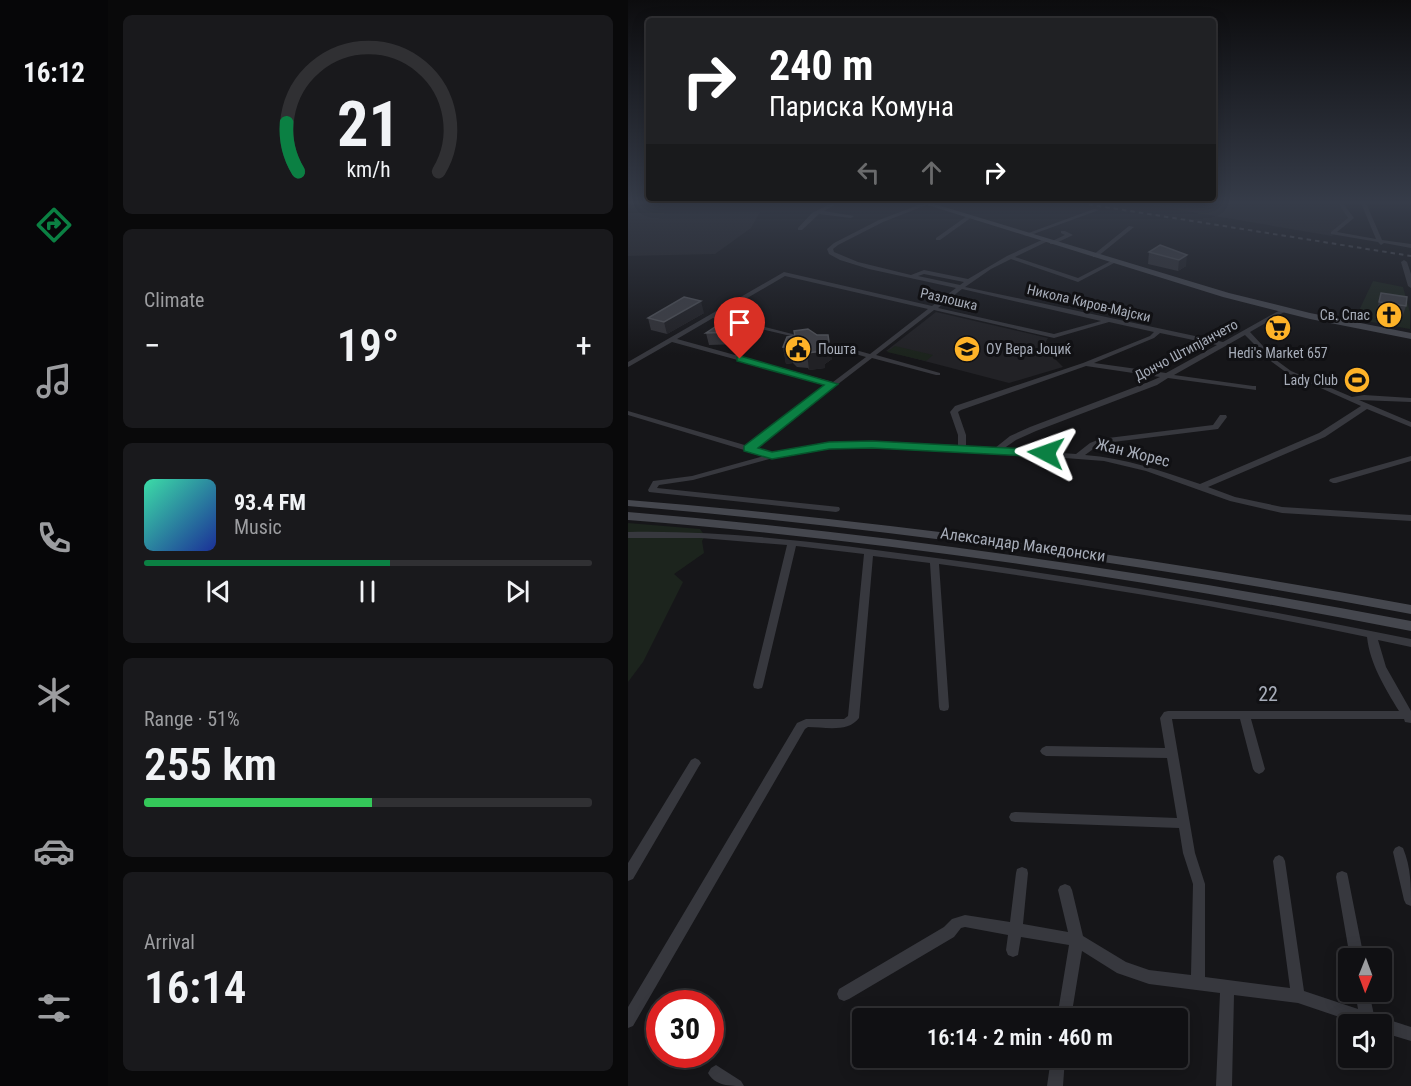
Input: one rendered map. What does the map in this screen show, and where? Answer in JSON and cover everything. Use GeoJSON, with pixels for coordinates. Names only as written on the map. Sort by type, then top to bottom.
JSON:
{"type":"FeatureCollection","features":[{"type":"Feature","properties":{"kind":"street","name":"Никола Киров-Мајски"},"geometry":{"type":"LineString","coordinates":[[833,254],[850,261],[960,287],[1224,344]]}},
{"type":"Feature","properties":{"kind":"street"},"geometry":{"type":"LineString","coordinates":[[749,449],[960,287],[1018,254]]}},
{"type":"Feature","properties":{"kind":"street"},"geometry":{"type":"LineString","coordinates":[[1087,254],[1284,310],[1411,336]]}},
{"type":"Feature","properties":{"kind":"street"},"geometry":{"type":"LineString","coordinates":[[1009,257],[1078,280],[1113,262]]}},
{"type":"Feature","properties":{"kind":"street"},"geometry":{"type":"LineString","coordinates":[[1404,262],[1411,286]]}},
{"type":"Feature","properties":{"kind":"street","name":"Никола Киров-Мајски"},"geometry":{"type":"LineString","coordinates":[[913,276],[928,272],[969,281]]}},
{"type":"Feature","properties":{"kind":"street","name":"Разлошка"},"geometry":{"type":"LineString","coordinates":[[712,316],[782,275],[934,307],[1054,336],[1110,321]]}},
{"type":"Feature","properties":{"kind":"street","name":"Дончо Штипјанчето"},"geometry":{"type":"LineString","coordinates":[[998,449],[1003,444],[1033,429],[1170,375],[1284,310]]}},
{"type":"Feature","properties":{"kind":"street"},"geometry":{"type":"LineString","coordinates":[[628,365],[712,316],[938,374]]}},
{"type":"Feature","properties":{"kind":"street"},"geometry":{"type":"LineString","coordinates":[[962,448],[962,435],[954,412],[958,408],[1085,364],[1152,337],[1159,331]]}},
{"type":"Feature","properties":{"kind":"street"},"geometry":{"type":"LineString","coordinates":[[1246,332],[1274,361],[1289,372],[1411,425]]}},
{"type":"Feature","properties":{"kind":"street"},"geometry":{"type":"LineString","coordinates":[[671,340],[833,384]]}},
{"type":"Feature","properties":{"kind":"street"},"geometry":{"type":"LineString","coordinates":[[1085,364],[1253,388]]}},
{"type":"Feature","properties":{"kind":"street"},"geometry":{"type":"LineString","coordinates":[[1350,399],[1364,397],[1411,400]]}},
{"type":"Feature","properties":{"kind":"street"},"geometry":{"type":"LineString","coordinates":[[1201,487],[1322,435],[1366,406]]}},
{"type":"Feature","properties":{"kind":"street","name":"Жан Жорес"},"geometry":{"type":"LineString","coordinates":[[628,413],[772,456]]}},
{"type":"Feature","properties":{"kind":"street"},"geometry":{"type":"LineString","coordinates":[[1080,455],[1098,442],[1215,427],[1223,417]]}},
{"type":"Feature","properties":{"kind":"street","name":"Жан Жорес"},"geometry":{"type":"LineString","coordinates":[[836,509],[652,490],[656,483],[693,478],[772,456],[829,446],[872,444],[1080,455],[1131,464],[1233,499],[1282,510],[1411,518]]}},
{"type":"Feature","properties":{"kind":"street"},"geometry":{"type":"LineString","coordinates":[[1333,481],[1411,458]]}},
{"type":"Feature","properties":{"kind":"street","name":"Александар Македонски"},"geometry":{"type":"LineString","coordinates":[[628,503],[772,514],[990,540],[1202,572],[1411,610]]}},
{"type":"Feature","properties":{"kind":"street","name":"Александар Македонски"},"geometry":{"type":"LineString","coordinates":[[628,516],[857,537],[1011,558],[1186,585],[1411,626]]}},
{"type":"Feature","properties":{"kind":"street"},"geometry":{"type":"LineString","coordinates":[[628,535],[654,534],[792,543],[869,552],[1156,594],[1411,642]]}},
{"type":"Feature","properties":{"kind":"street"},"geometry":{"type":"LineString","coordinates":[[758,685],[792,543]]}},
{"type":"Feature","properties":{"kind":"street"},"geometry":{"type":"LineString","coordinates":[[628,1021],[801,726],[814,723],[846,723],[853,718],[869,552]]}},
{"type":"Feature","properties":{"kind":"street"},"geometry":{"type":"LineString","coordinates":[[934,561],[944,707]]}},
{"type":"Feature","properties":{"kind":"street","name":"22"},"geometry":{"type":"LineString","coordinates":[[1198,983],[1198,884],[1189,853],[1165,723],[1168,716],[1409,717],[1380,665],[1372,642],[1372,634]]}},
{"type":"Feature","properties":{"kind":"street"},"geometry":{"type":"LineString","coordinates":[[1245,716],[1259,769]]}},
{"type":"Feature","properties":{"kind":"street"},"geometry":{"type":"LineString","coordinates":[[1046,751],[1171,753]]}},
{"type":"Feature","properties":{"kind":"street"},"geometry":{"type":"LineString","coordinates":[[628,875],[695,763]]}},
{"type":"Feature","properties":{"kind":"street"},"geometry":{"type":"LineString","coordinates":[[1015,818],[1183,823]]}},
{"type":"Feature","properties":{"kind":"street"},"geometry":{"type":"LineString","coordinates":[[1399,852],[1411,900]]}},
{"type":"Feature","properties":{"kind":"street"},"geometry":{"type":"LineString","coordinates":[[1279,861],[1298,996]]}},
{"type":"Feature","properties":{"kind":"street"},"geometry":{"type":"LineString","coordinates":[[1013,950],[1022,873]]}},
{"type":"Feature","properties":{"kind":"street"},"geometry":{"type":"LineString","coordinates":[[1342,877],[1355,948]]}},
{"type":"Feature","properties":{"kind":"street"},"geometry":{"type":"LineString","coordinates":[[1065,890],[1076,940],[1066,1008]]}},
{"type":"Feature","properties":{"kind":"street"},"geometry":{"type":"LineString","coordinates":[[844,994],[949,932],[960,921],[1016,928],[1076,940],[1122,968],[1134,972],[1169,980],[1298,996],[1350,1014]]}},
{"type":"Feature","properties":{"kind":"street"},"geometry":{"type":"LineString","coordinates":[[1224,1086],[1227,986]]}},
{"type":"Feature","properties":{"kind":"street"},"geometry":{"type":"LineString","coordinates":[[1392,1028],[1411,1034]]}},
{"type":"Feature","properties":{"kind":"street"},"geometry":{"type":"LineString","coordinates":[[1055,1086],[1057,1068]]}},
{"type":"Feature","properties":{"kind":"street"},"geometry":{"type":"LineString","coordinates":[[716,1073],[736,1086]]}},
{"type":"Feature","properties":{"kind":"shaded area"},"geometry":{"type":"Polygon","coordinates":[[[628,254],[715,254],[715,254],[628,256],[628,254]]]}},
{"type":"Feature","properties":{"kind":"shaded area"},"geometry":{"type":"Polygon","coordinates":[[[1373,281],[1403,287],[1410,312],[1410,329],[1355,319],[1373,281]]]}},
{"type":"Feature","properties":{"kind":"shaded area","name":"ОУ Вера Јоциќ"},"geometry":{"type":"Polygon","coordinates":[[[936,312],[1048,338],[1043,347],[1063,367],[1009,383],[886,351],[936,312]]]}},
{"type":"Feature","properties":{"kind":"shaded area"},"geometry":{"type":"Polygon","coordinates":[[[895,346],[933,355],[926,361],[887,352],[895,346]]]}},
{"type":"Feature","properties":{"kind":"shaded area"},"geometry":{"type":"Polygon","coordinates":[[[628,523],[700,529],[705,536],[702,541],[704,553],[674,574],[683,582],[643,662],[628,682],[628,523]]]}},
{"type":"Feature","properties":{"kind":"building"},"geometry":{"type":"Polygon","coordinates":[[[1155,254],[1187,255],[1179,260],[1155,254]]]}},
{"type":"Feature","properties":{"kind":"building"},"geometry":{"type":"Polygon","coordinates":[[[1381,293],[1407,297],[1406,306],[1379,302],[1381,293]]]}},
{"type":"Feature","properties":{"kind":"building"},"geometry":{"type":"Polygon","coordinates":[[[684,297],[701,301],[664,322],[648,318],[684,297]]]}},
{"type":"Feature","properties":{"kind":"building"},"geometry":{"type":"Polygon","coordinates":[[[735,322],[744,325],[738,332],[706,333],[718,325],[725,327],[735,322]]]}},
{"type":"Feature","properties":{"kind":"building"},"geometry":{"type":"Polygon","coordinates":[[[808,329],[817,335],[828,335],[829,342],[822,347],[823,351],[807,353],[783,347],[787,337],[795,336],[794,331],[808,329]]]}},
{"type":"Feature","properties":{"kind":"railway"},"geometry":{"type":"LineString","coordinates":[[1397,254],[1411,256]]}},
{"type":"Feature","properties":{"kind":"place","name":"Св. Спас"},"geometry":{"type":"Point","coordinates":[1389,315]}},
{"type":"Feature","properties":{"kind":"place","name":"Hedi's Market 657"},"geometry":{"type":"Point","coordinates":[1278,328]}},
{"type":"Feature","properties":{"kind":"place","name":"Пошта"},"geometry":{"type":"Point","coordinates":[798,349]}},
{"type":"Feature","properties":{"kind":"place","name":"ОУ Вера Јоциќ"},"geometry":{"type":"Point","coordinates":[967,349]}},
{"type":"Feature","properties":{"kind":"place","name":"Lady Club"},"geometry":{"type":"Point","coordinates":[1357,380]}},
{"type":"Feature","properties":{"kind":"route"},"geometry":{"type":"LineString","coordinates":[[740,359],[833,384],[749,449],[772,456],[829,446],[872,444],[1046,453]]}}]}
